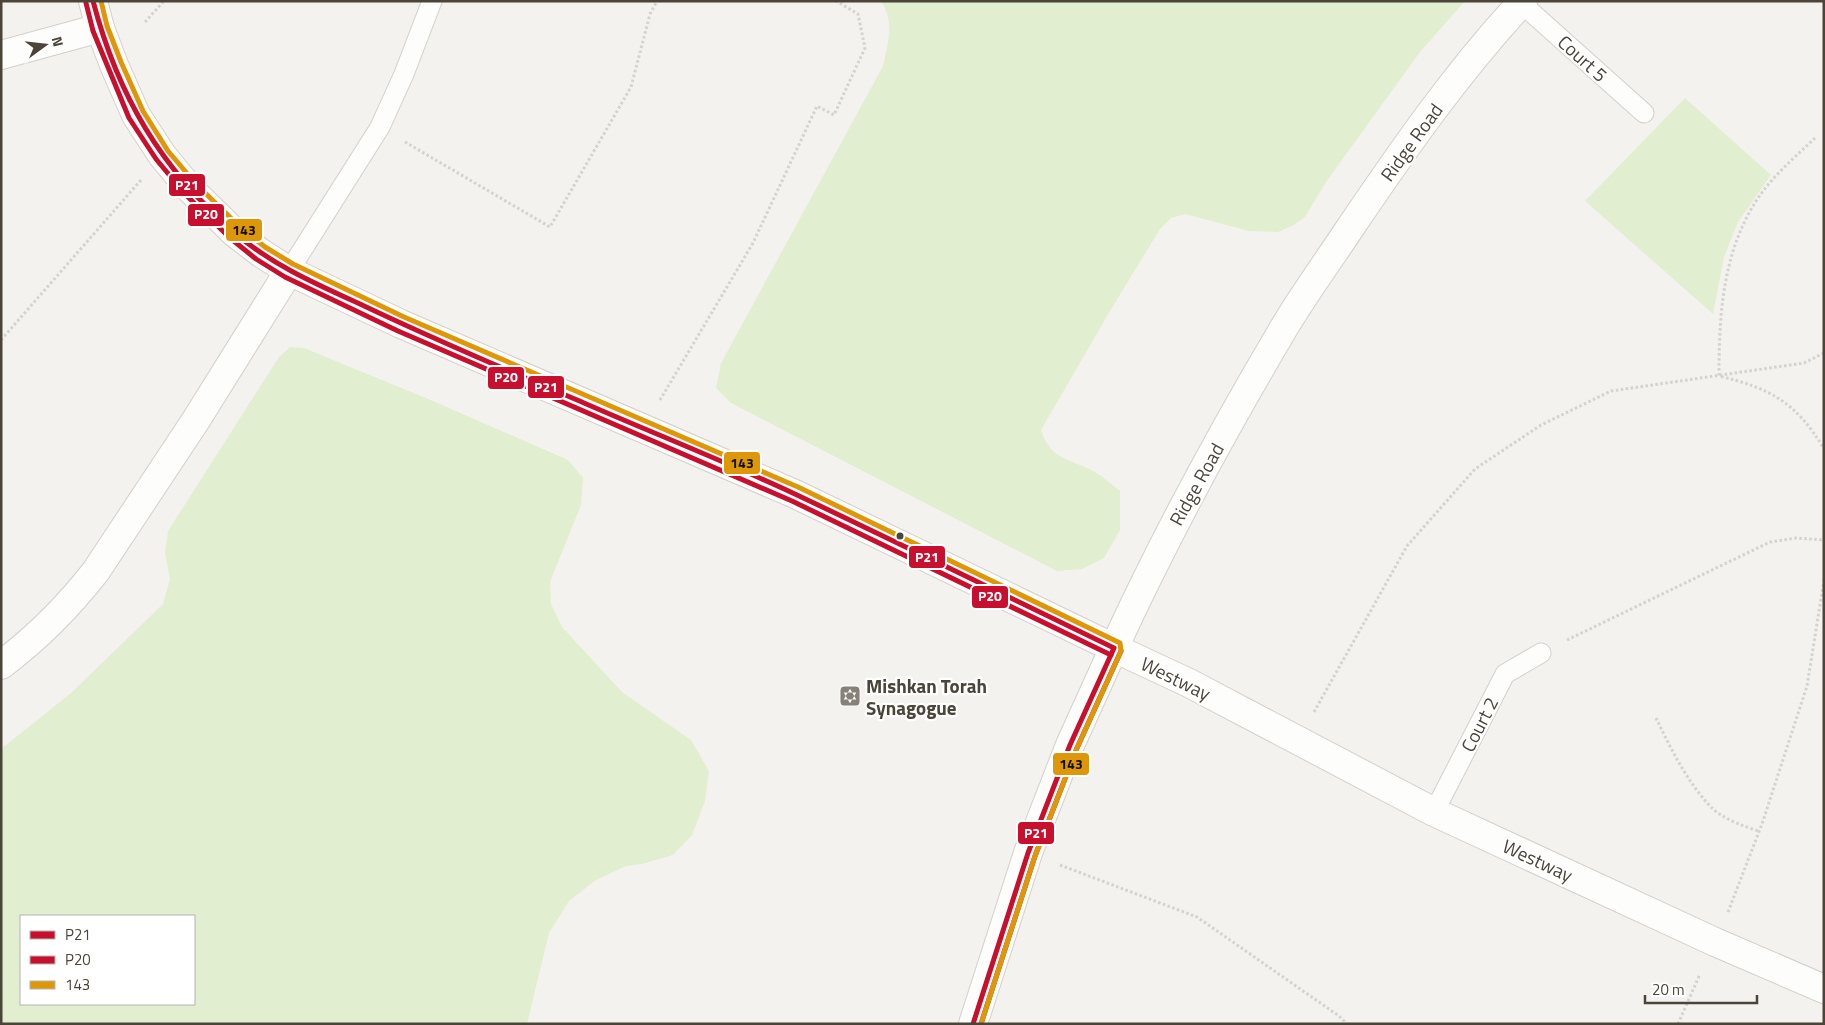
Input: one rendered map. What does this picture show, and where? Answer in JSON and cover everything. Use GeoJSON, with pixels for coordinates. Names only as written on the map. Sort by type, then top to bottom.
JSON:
{"type":"FeatureCollection","features":[{"type":"Feature","properties":{"kind":"street","name":"Westway"},"geometry":{"type":"LineString","coordinates":[[93,1],[100,28],[136,115],[162,155],[190,189],[235,233],[289,271],[401,324],[795,494],[1189,683],[1434,812],[1715,942],[1824,989]]}},
{"type":"Feature","properties":{"kind":"street","name":"Ridge Road"},"geometry":{"type":"LineString","coordinates":[[973,1024],[1028,853],[1070,745],[1152,566],[1194,486],[1283,329],[1402,151],[1458,77],[1522,2]]}},
{"type":"Feature","properties":{"kind":"street"},"geometry":{"type":"LineString","coordinates":[[1,55],[100,28]]}},
{"type":"Feature","properties":{"kind":"street"},"geometry":{"type":"LineString","coordinates":[[1,666],[45,629],[80,592],[196,420],[289,271]]}},
{"type":"Feature","properties":{"kind":"lane"},"geometry":{"type":"LineString","coordinates":[[289,271],[380,127],[408,65],[432,1]]}},
{"type":"Feature","properties":{"kind":"lane","name":"Court 5"},"geometry":{"type":"LineString","coordinates":[[1522,2],[1644,113]]}},
{"type":"Feature","properties":{"kind":"lane","name":"Court 2"},"geometry":{"type":"LineString","coordinates":[[1434,812],[1505,674],[1541,653]]}},
{"type":"Feature","properties":{"kind":"path"},"geometry":{"type":"LineString","coordinates":[[145,22],[164,1]]}},
{"type":"Feature","properties":{"kind":"path"},"geometry":{"type":"LineString","coordinates":[[380,127],[550,227],[630,87],[650,14],[657,1]]}},
{"type":"Feature","properties":{"kind":"path"},"geometry":{"type":"LineString","coordinates":[[643,429],[753,243],[817,106],[834,115],[865,48],[858,14],[836,1]]}},
{"type":"Feature","properties":{"kind":"path"},"geometry":{"type":"LineString","coordinates":[[1719,376],[1719,333],[1723,292],[1727,270],[1738,237],[1753,206],[1766,188],[1815,138]]}},
{"type":"Feature","properties":{"kind":"path"},"geometry":{"type":"LineString","coordinates":[[1,340],[162,155]]}},
{"type":"Feature","properties":{"kind":"path"},"geometry":{"type":"LineString","coordinates":[[1298,740],[1407,546],[1475,469],[1542,425],[1611,390],[1804,363],[1824,353]]}},
{"type":"Feature","properties":{"kind":"path"},"geometry":{"type":"LineString","coordinates":[[1719,376],[1740,381],[1788,404],[1813,432],[1824,449]]}},
{"type":"Feature","properties":{"kind":"path"},"geometry":{"type":"LineString","coordinates":[[1541,653],[1770,542],[1796,538],[1824,540]]}},
{"type":"Feature","properties":{"kind":"path"},"geometry":{"type":"LineString","coordinates":[[1728,913],[1759,831],[1807,686],[1824,580]]}},
{"type":"Feature","properties":{"kind":"path"},"geometry":{"type":"LineString","coordinates":[[1656,718],[1677,760],[1712,808],[1748,828],[1759,831]]}},
{"type":"Feature","properties":{"kind":"path"},"geometry":{"type":"LineString","coordinates":[[1060,865],[1197,917],[1339,1016],[1347,1024]]}},
{"type":"Feature","properties":{"kind":"path"},"geometry":{"type":"LineString","coordinates":[[1678,1024],[1700,974]]}},
{"type":"Feature","properties":{"kind":"green space"},"geometry":{"type":"Polygon","coordinates":[[[881,1],[1465,1],[1420,52],[1326,182],[1305,217],[1292,226],[1278,232],[1249,231],[1185,214],[1171,218],[1160,229],[1041,430],[1050,448],[1056,453],[1095,472],[1120,491],[1120,530],[1104,558],[1082,569],[1057,571],[731,403],[716,388],[721,363],[883,66],[889,25],[888,17],[881,1]]]}},
{"type":"Feature","properties":{"kind":"green space"},"geometry":{"type":"Polygon","coordinates":[[[1685,98],[1771,175],[1738,222],[1724,257],[1713,314],[1585,201],[1685,98]]]}},
{"type":"Feature","properties":{"kind":"green space"},"geometry":{"type":"Polygon","coordinates":[[[290,347],[304,348],[433,401],[568,460],[583,478],[581,505],[550,582],[551,604],[562,627],[622,692],[691,740],[709,771],[705,801],[692,835],[673,855],[642,864],[626,866],[596,880],[569,901],[549,933],[527,1024],[1,1024],[1,749],[71,693],[163,604],[170,579],[165,553],[168,531],[279,357],[290,347]]]}},
{"type":"Feature","properties":{"kind":"transit line","name":"P21"},"geometry":{"type":"LineString","coordinates":[[93,1],[103,36],[129,99],[164,157],[209,209],[235,233],[264,255],[311,281],[415,330],[797,495],[1114,648]]}},
{"type":"Feature","properties":{"kind":"transit line","name":"143"},"geometry":{"type":"LineString","coordinates":[[101,1],[107,26],[121,62],[143,111],[168,151],[196,184],[240,227],[265,247],[293,264],[404,317],[798,487],[1120,643],[1121,651],[1077,748],[1035,856],[981,1024]]}},
{"type":"Feature","properties":{"kind":"transit line","name":"P20"},"geometry":{"type":"LineString","coordinates":[[86,3],[93,31],[129,118],[156,159],[185,194],[230,238],[256,259],[285,277],[398,331],[792,501],[1111,655]]}},
{"type":"Feature","properties":{"kind":"transit line","name":"P21"},"geometry":{"type":"LineString","coordinates":[[973,1024],[1028,853],[1070,745],[1114,648]]}},
{"type":"Feature","properties":{"kind":"transit line","name":"P20"},"geometry":{"type":"LineString","coordinates":[[981,1024],[1035,856],[1077,748],[1121,651]]}},
{"type":"Feature","properties":{"kind":"place","name":"Mishkan Torah Synagogue"},"geometry":{"type":"Point","coordinates":[850,696]}}]}
